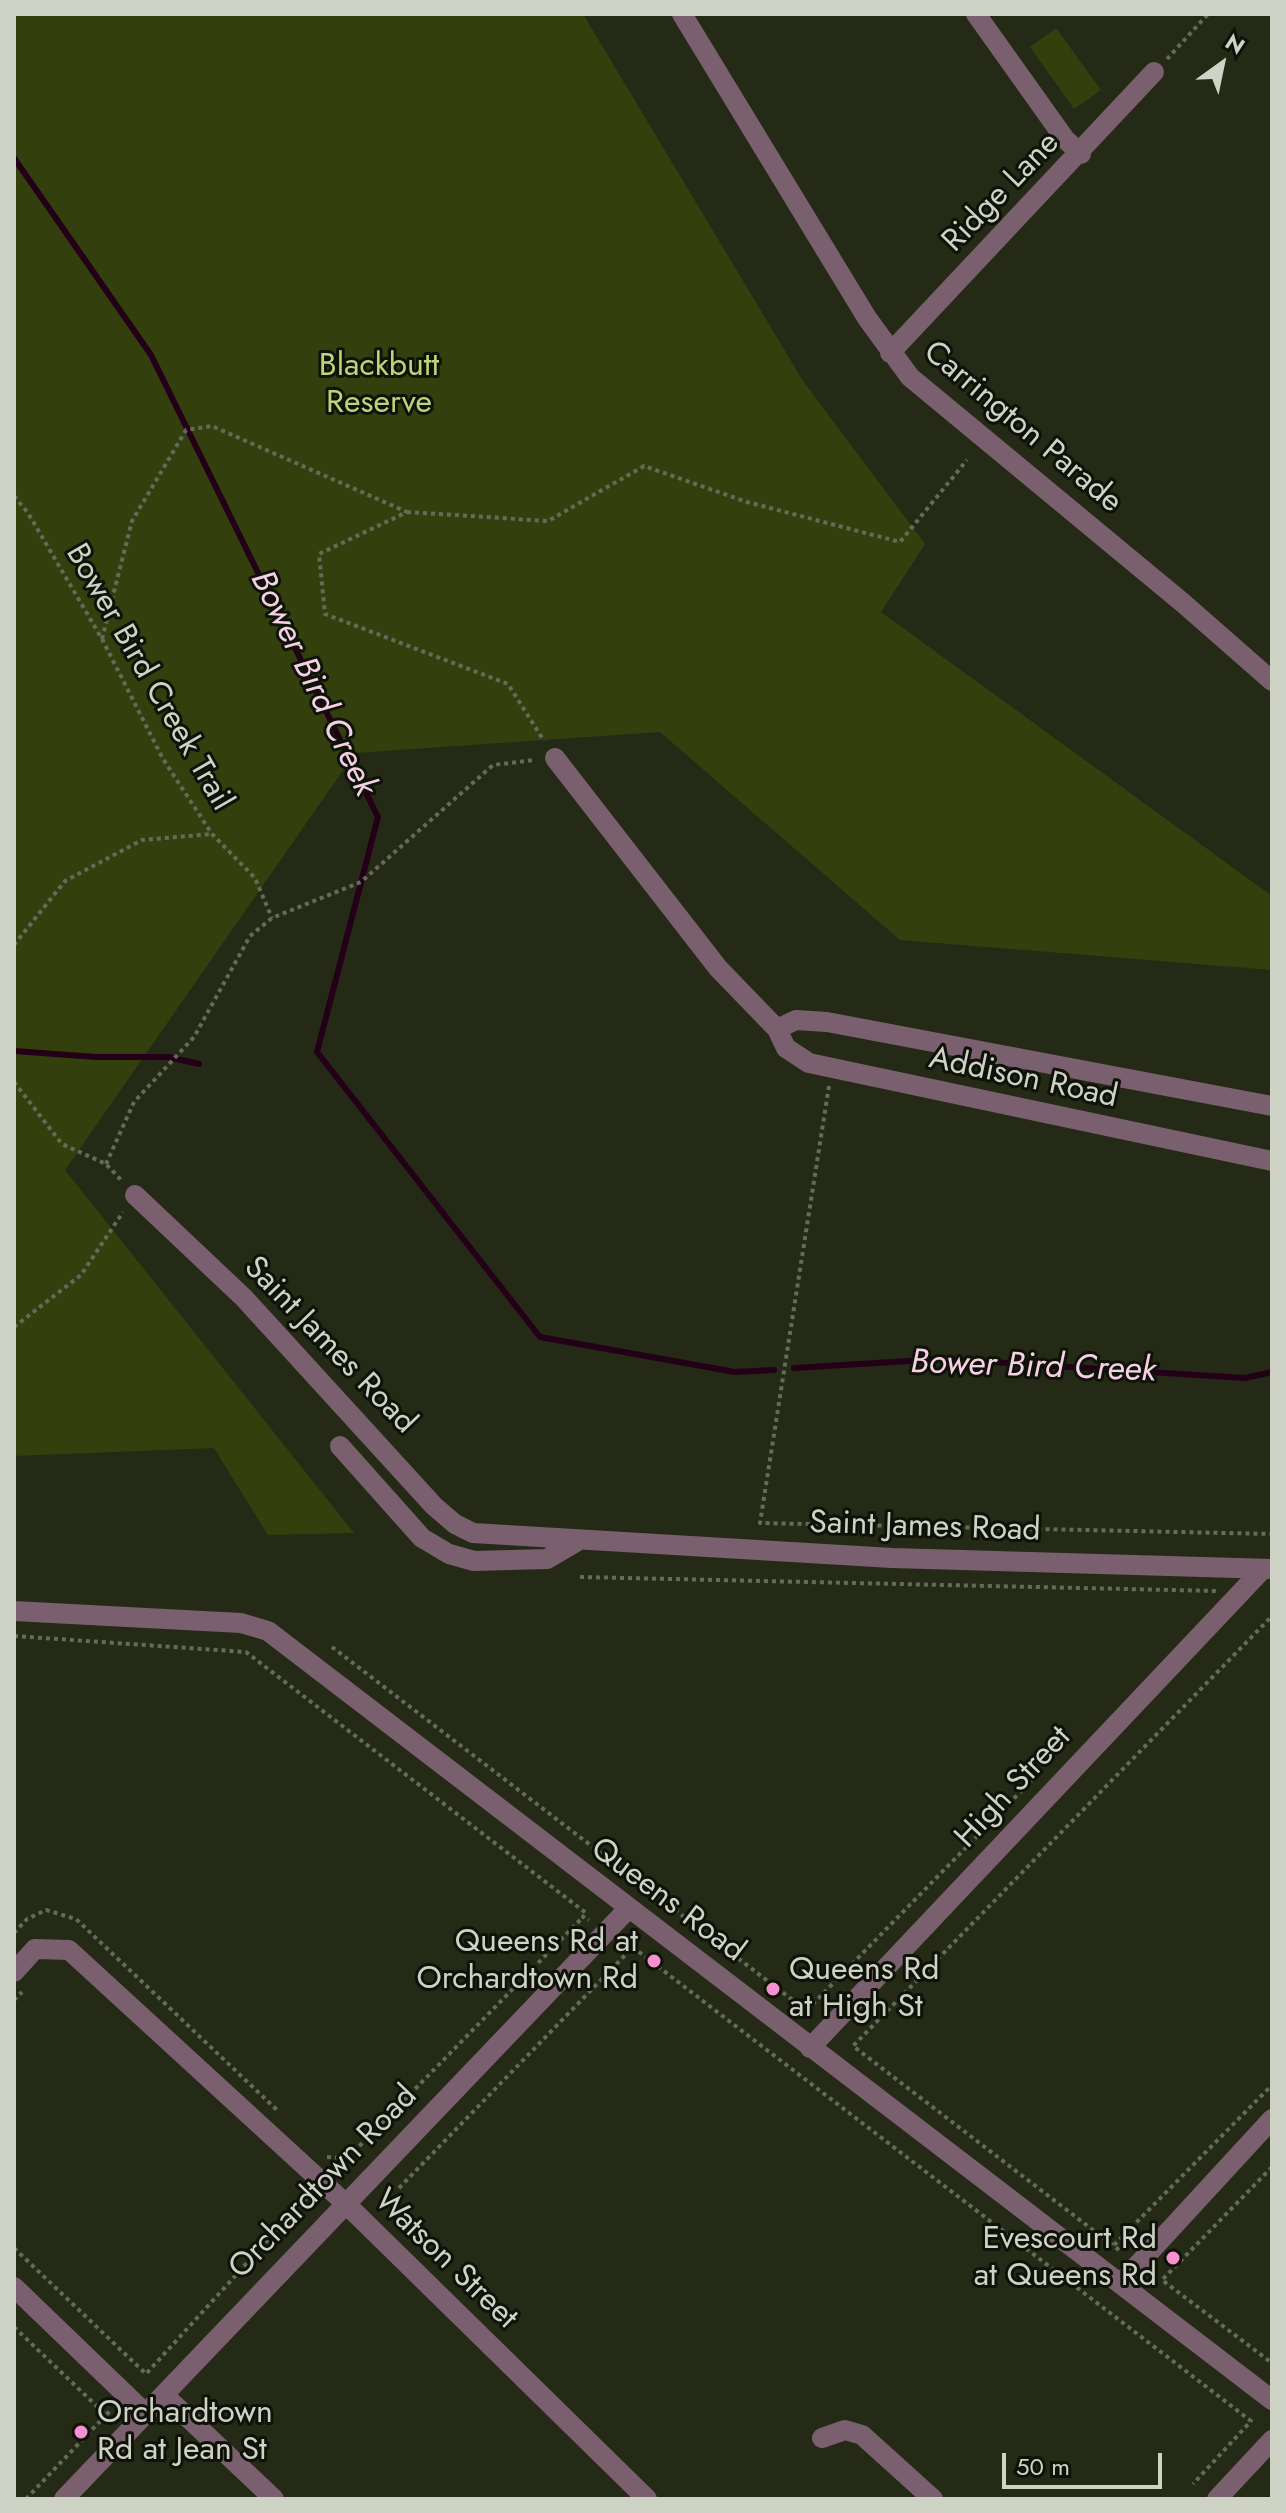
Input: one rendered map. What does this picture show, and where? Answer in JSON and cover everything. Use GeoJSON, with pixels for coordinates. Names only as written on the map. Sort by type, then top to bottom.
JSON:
{"type":"FeatureCollection","features":[{"type":"Feature","properties":{"kind":"street","name":"Carrington Parade"},"geometry":{"type":"LineString","coordinates":[[682,14],[750,131],[890,353],[910,377],[1183,603],[1272,681]]}},
{"type":"Feature","properties":{"kind":"street"},"geometry":{"type":"LineString","coordinates":[[976,14],[1065,139],[1081,154]]}},
{"type":"Feature","properties":{"kind":"street","name":"Ridge Lane"},"geometry":{"type":"LineString","coordinates":[[890,353],[1081,154],[1154,72]]}},
{"type":"Feature","properties":{"kind":"street","name":"Addison Road"},"geometry":{"type":"LineString","coordinates":[[555,758],[718,968],[777,1029],[786,1048],[809,1063],[1272,1161]]}},
{"type":"Feature","properties":{"kind":"street","name":"Addison Road"},"geometry":{"type":"LineString","coordinates":[[777,1029],[796,1020],[827,1022],[1272,1106]]}},
{"type":"Feature","properties":{"kind":"street","name":"Saint James Road"},"geometry":{"type":"LineString","coordinates":[[135,1195],[244,1298],[455,1524],[473,1533],[576,1542],[892,1558],[1267,1569]]}},
{"type":"Feature","properties":{"kind":"street","name":"Saint James Road"},"geometry":{"type":"LineString","coordinates":[[340,1446],[412,1528],[449,1554],[474,1561],[547,1559],[576,1542]]}},
{"type":"Feature","properties":{"kind":"street","name":"High Street"},"geometry":{"type":"LineString","coordinates":[[810,2048],[1267,1569]]}},
{"type":"Feature","properties":{"kind":"street","name":"Queens Road"},"geometry":{"type":"LineString","coordinates":[[14,1611],[241,1623],[268,1631],[1272,2400]]}},
{"type":"Feature","properties":{"kind":"street","name":"Orchardtown Road"},"geometry":{"type":"LineString","coordinates":[[64,2499],[628,1909]]}},
{"type":"Feature","properties":{"kind":"street","name":"Watson Street"},"geometry":{"type":"LineString","coordinates":[[14,1972],[35,1949],[69,1950],[345,2203],[647,2499]]}},
{"type":"Feature","properties":{"kind":"street"},"geometry":{"type":"LineString","coordinates":[[1120,2284],[1272,2119]]}},
{"type":"Feature","properties":{"kind":"street"},"geometry":{"type":"LineString","coordinates":[[14,2287],[146,2414]]}},
{"type":"Feature","properties":{"kind":"street"},"geometry":{"type":"LineString","coordinates":[[164,2395],[274,2499]]}},
{"type":"Feature","properties":{"kind":"street"},"geometry":{"type":"LineString","coordinates":[[822,2438],[845,2430],[862,2435],[933,2499]]}},
{"type":"Feature","properties":{"kind":"street"},"geometry":{"type":"LineString","coordinates":[[1217,2499],[1272,2440]]}},
{"type":"Feature","properties":{"kind":"path"},"geometry":{"type":"LineString","coordinates":[[1154,72],[1208,14]]}},
{"type":"Feature","properties":{"kind":"path"},"geometry":{"type":"LineString","coordinates":[[102,639],[132,521],[186,430],[212,426],[407,512],[548,521],[644,466],[747,502],[900,542],[967,460]]}},
{"type":"Feature","properties":{"kind":"path","name":"Bower Bird Creek Trail"},"geometry":{"type":"LineString","coordinates":[[14,496],[28,513],[102,639],[163,759],[212,834],[255,878],[272,918]]}},
{"type":"Feature","properties":{"kind":"path"},"geometry":{"type":"LineString","coordinates":[[106,1164],[134,1102],[194,1037],[250,936],[272,918],[361,882],[493,765],[555,758],[508,684],[325,614],[319,554],[407,512]]}},
{"type":"Feature","properties":{"kind":"path"},"geometry":{"type":"LineString","coordinates":[[14,945],[65,881],[142,840],[212,834]]}},
{"type":"Feature","properties":{"kind":"path"},"geometry":{"type":"LineString","coordinates":[[832,1068],[760,1523],[1272,1534]]}},
{"type":"Feature","properties":{"kind":"path"},"geometry":{"type":"LineString","coordinates":[[14,1082],[62,1144],[106,1164],[135,1195],[81,1275],[14,1327]]}},
{"type":"Feature","properties":{"kind":"path"},"geometry":{"type":"LineString","coordinates":[[580,1577],[1217,1591],[1206,1602]]}},
{"type":"Feature","properties":{"kind":"path"},"geometry":{"type":"LineString","coordinates":[[853,2046],[1272,1616]]}},
{"type":"Feature","properties":{"kind":"path"},"geometry":{"type":"LineString","coordinates":[[14,1636],[246,1652],[586,1913],[337,2169]]}},
{"type":"Feature","properties":{"kind":"path"},"geometry":{"type":"LineString","coordinates":[[332,1647],[812,2015]]}},
{"type":"Feature","properties":{"kind":"path"},"geometry":{"type":"LineString","coordinates":[[807,2010],[1044,1768]]}},
{"type":"Feature","properties":{"kind":"path"},"geometry":{"type":"LineString","coordinates":[[583,1917],[591,1921]]}},
{"type":"Feature","properties":{"kind":"path"},"geometry":{"type":"LineString","coordinates":[[626,1942],[1254,2422],[1193,2484]]}},
{"type":"Feature","properties":{"kind":"path"},"geometry":{"type":"LineString","coordinates":[[399,2188],[632,1948]]}},
{"type":"Feature","properties":{"kind":"path"},"geometry":{"type":"LineString","coordinates":[[846,2040],[1119,2250]]}},
{"type":"Feature","properties":{"kind":"path"},"geometry":{"type":"LineString","coordinates":[[1114,2245],[1272,2085]]}},
{"type":"Feature","properties":{"kind":"path"},"geometry":{"type":"LineString","coordinates":[[1272,2167],[1159,2279],[1272,2363]]}},
{"type":"Feature","properties":{"kind":"path"},"geometry":{"type":"LineString","coordinates":[[14,2248],[144,2376],[308,2196]]}},
{"type":"Feature","properties":{"kind":"path"},"geometry":{"type":"LineString","coordinates":[[14,2327],[108,2413],[26,2499]]}},
{"type":"Feature","properties":{"kind":"green space","name":"Blackbutt Reserve"},"geometry":{"type":"Polygon","coordinates":[[[14,14],[583,14],[803,381],[925,544],[881,612],[1272,896],[1272,970],[900,940],[660,732],[355,753],[65,1170],[354,1533],[268,1535],[214,1448],[14,1456],[14,14]]]}},
{"type":"Feature","properties":{"kind":"green space"},"geometry":{"type":"Polygon","coordinates":[[[1056,28],[1101,90],[1074,109],[1030,47],[1056,28]]]}},
{"type":"Feature","properties":{"kind":"waterway","name":"Bower Bird Creek"},"geometry":{"type":"LineString","coordinates":[[14,158],[151,355],[378,817],[317,1052],[540,1337],[735,1372],[774,1370]]}},
{"type":"Feature","properties":{"kind":"waterway"},"geometry":{"type":"LineString","coordinates":[[14,1051],[96,1057],[168,1057],[199,1064]]}},
{"type":"Feature","properties":{"kind":"waterway","name":"Bower Bird Creek"},"geometry":{"type":"LineString","coordinates":[[794,1368],[942,1359],[1245,1378],[1272,1372]]}},
{"type":"Feature","properties":{"kind":"place","name":"Queens Rd at Orchardtown Rd"},"geometry":{"type":"Point","coordinates":[654,1961]}},
{"type":"Feature","properties":{"kind":"place","name":"Queens Rd at High St"},"geometry":{"type":"Point","coordinates":[773,1989]}},
{"type":"Feature","properties":{"kind":"place","name":"Evescourt Rd at Queens Rd"},"geometry":{"type":"Point","coordinates":[1173,2258]}},
{"type":"Feature","properties":{"kind":"place","name":"Orchardtown Rd at Jean St"},"geometry":{"type":"Point","coordinates":[81,2432]}}]}
